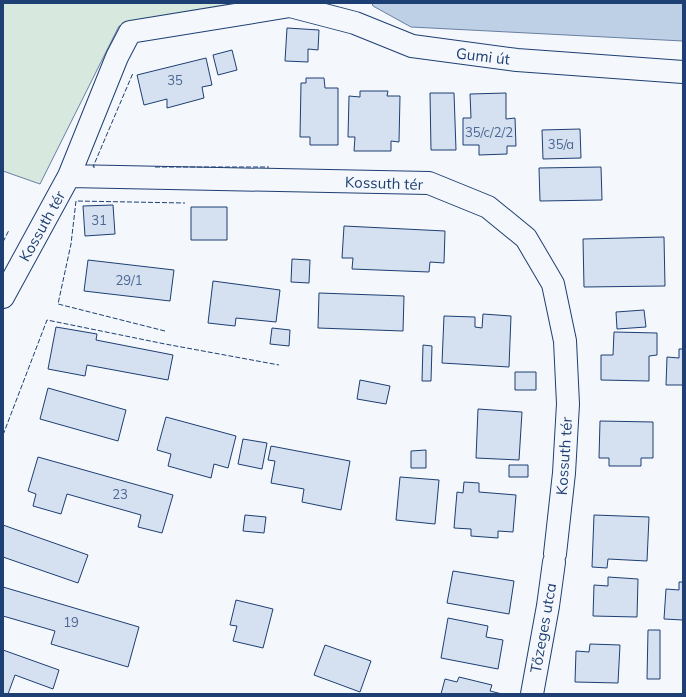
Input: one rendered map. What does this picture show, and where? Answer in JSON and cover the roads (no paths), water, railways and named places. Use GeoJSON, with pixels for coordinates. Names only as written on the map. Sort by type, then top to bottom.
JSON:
{"type":"FeatureCollection","features":[{"type":"Feature","properties":{"kind":"street","name":"Gumi út"},"geometry":{"type":"LineString","coordinates":[[290,6],[355,23],[412,46],[517,60],[683,72]]}},
{"type":"Feature","properties":{"kind":"street","name":"Kossuth tér"},"geometry":{"type":"LineString","coordinates":[[3,297],[69,176],[117,57],[130,32],[290,6]]}},
{"type":"Feature","properties":{"kind":"street","name":"Kossuth tér"},"geometry":{"type":"LineString","coordinates":[[69,176],[429,183],[488,207],[526,238],[553,284],[564,334],[568,404],[564,473],[555,558]]}},
{"type":"Feature","properties":{"kind":"street","name":"Tőzeges utca"},"geometry":{"type":"LineString","coordinates":[[532,694],[555,558]]}},
{"type":"Feature","properties":{"kind":"water"},"geometry":{"type":"Polygon","coordinates":[[[372,3],[683,3],[683,41],[411,27],[373,6],[372,3]]]}}]}
